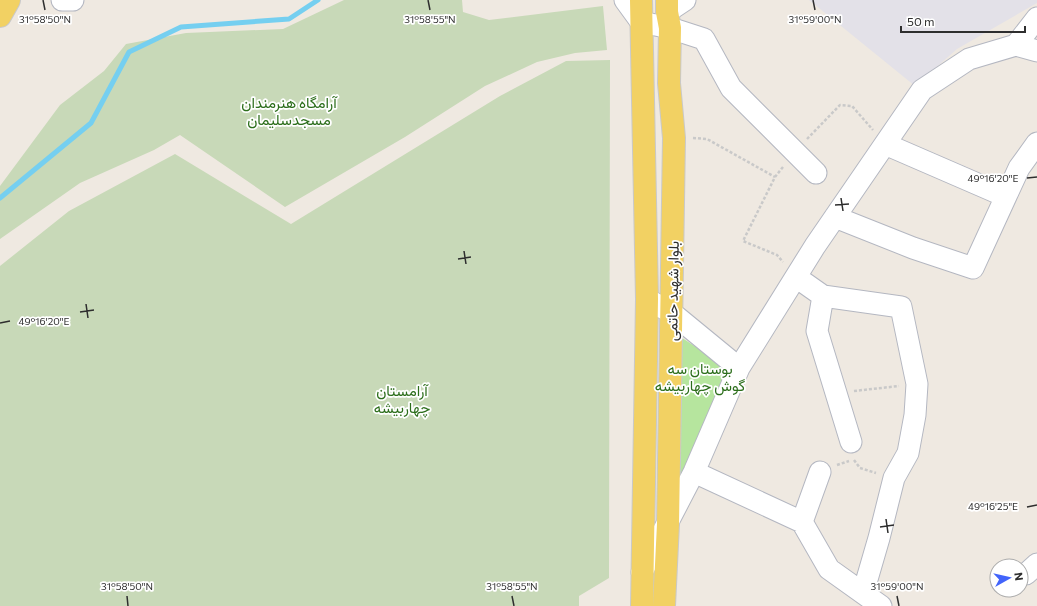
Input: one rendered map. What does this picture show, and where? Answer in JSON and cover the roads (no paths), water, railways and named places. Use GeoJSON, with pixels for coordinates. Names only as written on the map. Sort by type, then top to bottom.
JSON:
{"type":"FeatureCollection","features":[{"type":"Feature","properties":{"kind":"main road"},"geometry":{"type":"LineString","coordinates":[[0,16],[10,0]]}},
{"type":"Feature","properties":{"kind":"main road","name":"بلوار شهید حاتمی"},"geometry":{"type":"LineString","coordinates":[[641,0],[647,300],[642,606]]}},
{"type":"Feature","properties":{"kind":"main road","name":"بلوار شهید حاتمی"},"geometry":{"type":"LineString","coordinates":[[664,606],[668,524],[674,138],[669,82],[668,13]]}},
{"type":"Feature","properties":{"kind":"street"},"geometry":{"type":"LineString","coordinates":[[62,0],[73,0]]}},
{"type":"Feature","properties":{"kind":"street"},"geometry":{"type":"LineString","coordinates":[[625,0],[641,22],[668,13],[685,0]]}},
{"type":"Feature","properties":{"kind":"street"},"geometry":{"type":"LineString","coordinates":[[668,13],[704,39],[731,88],[816,173]]}},
{"type":"Feature","properties":{"kind":"street"},"geometry":{"type":"LineString","coordinates":[[1016,45],[1037,18]]}},
{"type":"Feature","properties":{"kind":"street"},"geometry":{"type":"LineString","coordinates":[[642,572],[694,472],[739,368],[796,277],[922,90],[969,59],[1016,45],[1037,51]]}},
{"type":"Feature","properties":{"kind":"street"},"geometry":{"type":"LineString","coordinates":[[836,217],[913,248],[973,268],[1019,168],[1037,142]]}},
{"type":"Feature","properties":{"kind":"street"},"geometry":{"type":"LineString","coordinates":[[885,144],[1005,196]]}},
{"type":"Feature","properties":{"kind":"street"},"geometry":{"type":"LineString","coordinates":[[796,277],[823,296],[901,307],[917,384],[915,414],[908,453],[894,478],[863,593]]}},
{"type":"Feature","properties":{"kind":"street"},"geometry":{"type":"LineString","coordinates":[[823,296],[817,331],[852,451]]}},
{"type":"Feature","properties":{"kind":"street"},"geometry":{"type":"LineString","coordinates":[[647,300],[672,313],[739,368]]}},
{"type":"Feature","properties":{"kind":"street"},"geometry":{"type":"LineString","coordinates":[[694,472],[802,522],[830,569],[881,606]]}},
{"type":"Feature","properties":{"kind":"street"},"geometry":{"type":"LineString","coordinates":[[802,522],[820,472]]}},
{"type":"Feature","properties":{"kind":"waterway"},"geometry":{"type":"LineString","coordinates":[[0,198],[91,123],[129,52],[181,27],[289,19],[318,0]]}},
{"type":"Feature","properties":{"kind":"park label","name":"آرامگاه هنرمندان مسجدسلیمان"},"geometry":{"type":"Point","coordinates":[289,110]}},
{"type":"Feature","properties":{"kind":"park label","name":"بوستان سه گوش چهاربیشه"},"geometry":{"type":"Point","coordinates":[700,376]}},
{"type":"Feature","properties":{"kind":"park label","name":"آرامستان چهاربیشه"},"geometry":{"type":"Point","coordinates":[402,398]}}]}
